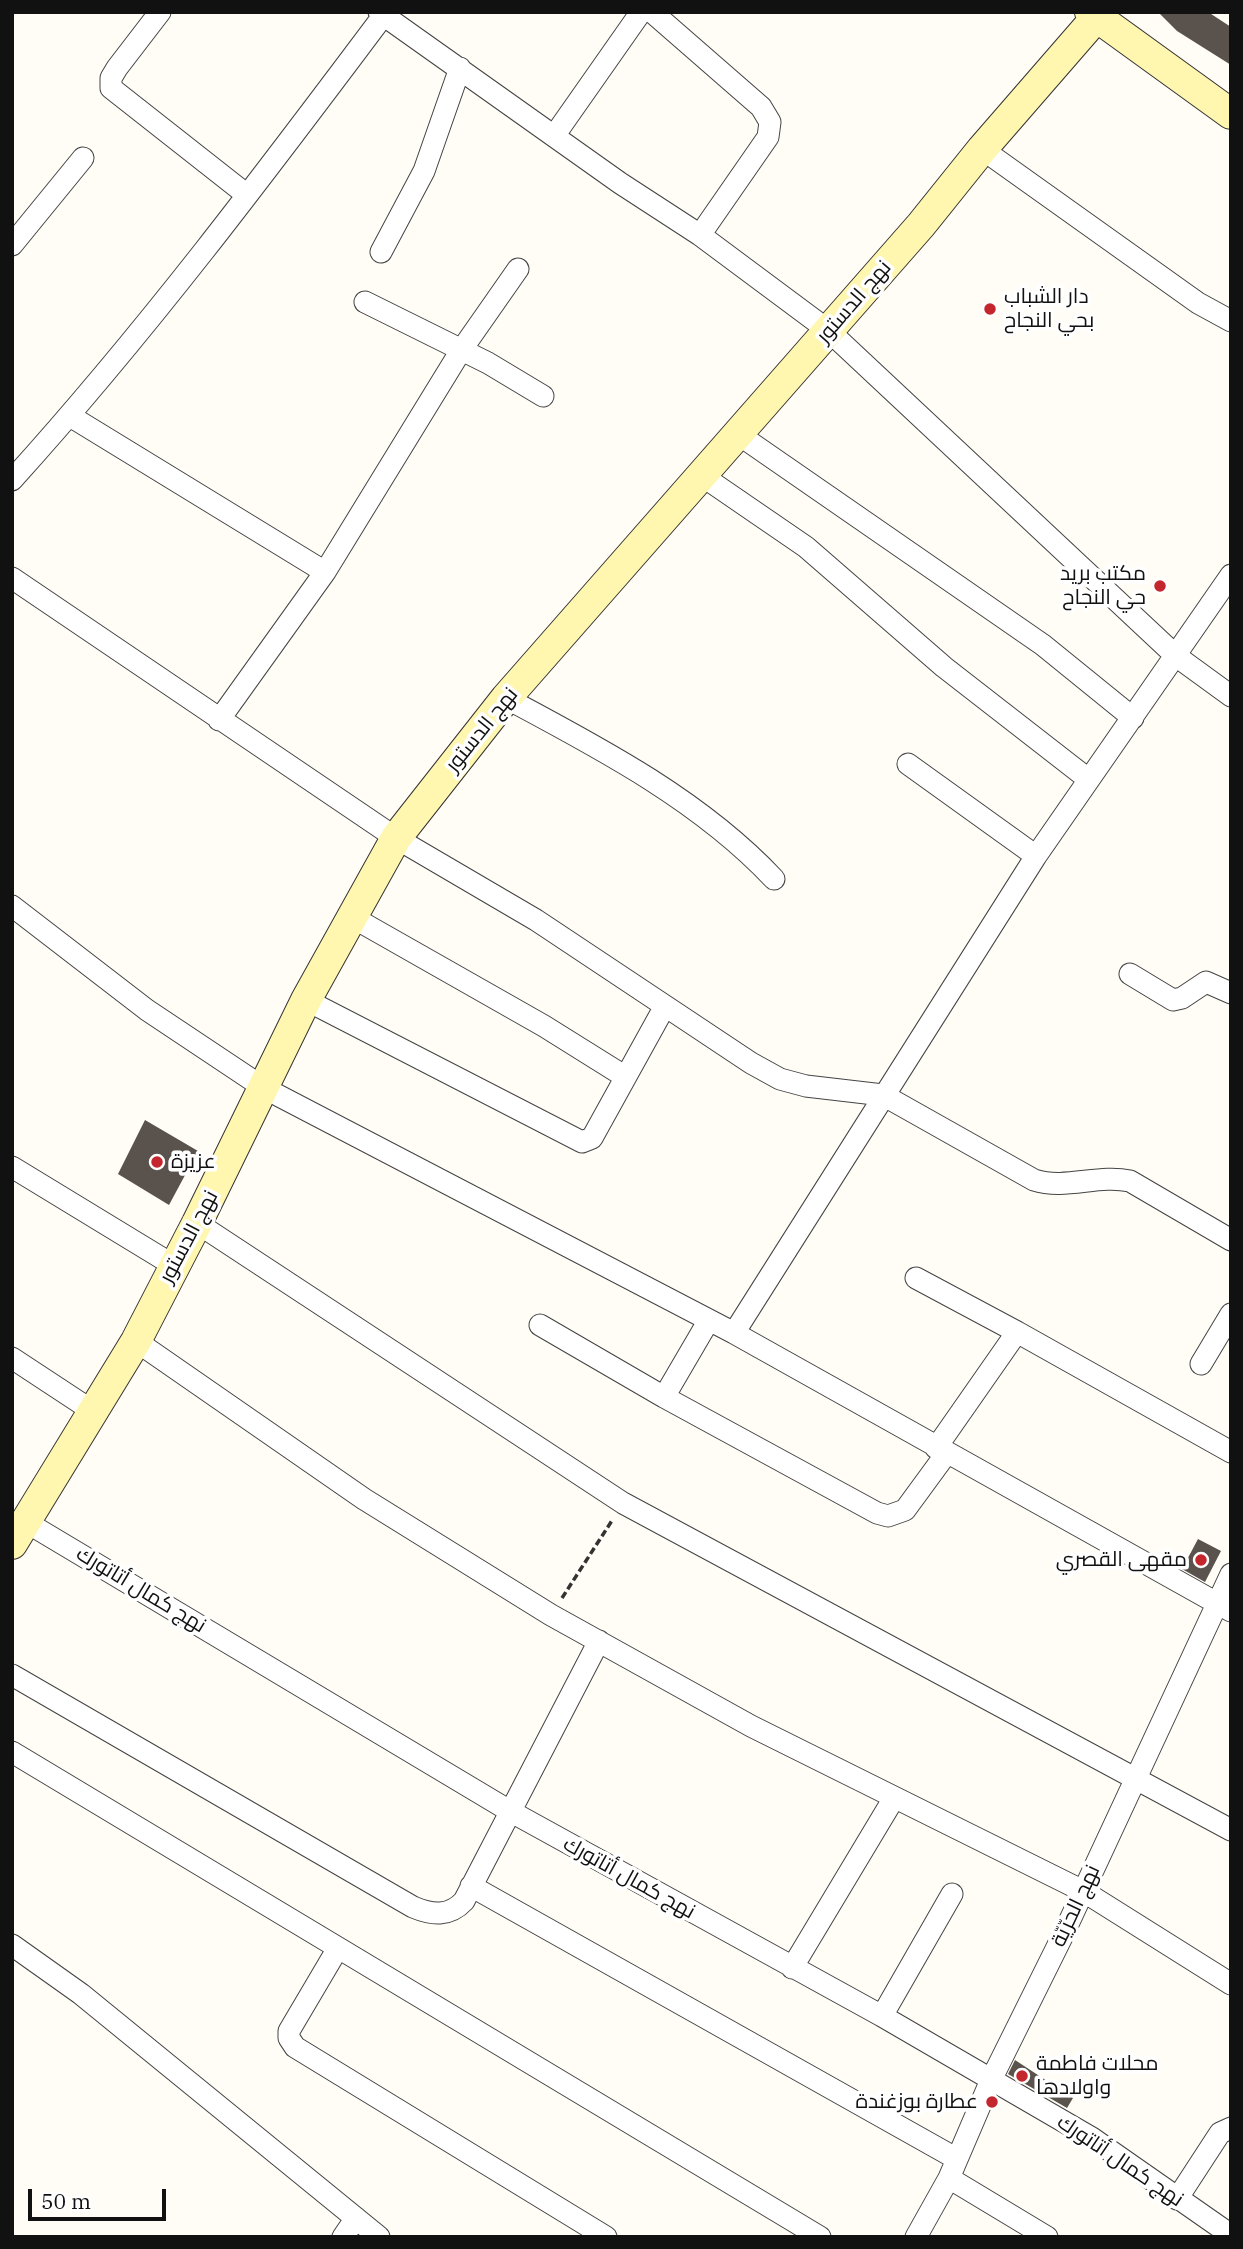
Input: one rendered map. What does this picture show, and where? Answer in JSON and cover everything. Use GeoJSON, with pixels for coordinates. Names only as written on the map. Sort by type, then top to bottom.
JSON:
{"type":"FeatureCollection","features":[{"type":"Feature","properties":{"kind":"street"},"geometry":{"type":"LineString","coordinates":[[160,12],[117,68],[111,78],[111,88],[247,195]]}},
{"type":"Feature","properties":{"kind":"street"},"geometry":{"type":"LineString","coordinates":[[554,136],[641,12]]}},
{"type":"Feature","properties":{"kind":"street"},"geometry":{"type":"LineString","coordinates":[[652,12],[761,107],[770,122],[768,137],[700,235]]}},
{"type":"Feature","properties":{"kind":"street"},"geometry":{"type":"LineString","coordinates":[[12,480],[70,416],[247,195],[382,13],[554,136],[700,235],[829,331],[1176,656],[1231,696]]}},
{"type":"Feature","properties":{"kind":"street"},"geometry":{"type":"LineString","coordinates":[[1096,14],[1231,114]]}},
{"type":"Feature","properties":{"kind":"street","name":"نهج الدستور"},"geometry":{"type":"LineString","coordinates":[[19,1533],[136,1341],[306,1000],[396,838],[506,698],[829,331],[1096,14]]}},
{"type":"Feature","properties":{"kind":"street"},"geometry":{"type":"LineString","coordinates":[[381,252],[424,172],[460,68]]}},
{"type":"Feature","properties":{"kind":"street"},"geometry":{"type":"LineString","coordinates":[[982,149],[1198,303],[1231,321]]}},
{"type":"Feature","properties":{"kind":"street"},"geometry":{"type":"LineString","coordinates":[[12,245],[83,158]]}},
{"type":"Feature","properties":{"kind":"street"},"geometry":{"type":"LineString","coordinates":[[219,720],[325,572],[460,352],[518,269]]}},
{"type":"Feature","properties":{"kind":"street"},"geometry":{"type":"LineString","coordinates":[[365,302],[460,352],[488,363],[542,396]]}},
{"type":"Feature","properties":{"kind":"street"},"geometry":{"type":"LineString","coordinates":[[70,416],[325,572]]}},
{"type":"Feature","properties":{"kind":"street"},"geometry":{"type":"LineString","coordinates":[[738,434],[1043,645],[1133,718]]}},
{"type":"Feature","properties":{"kind":"street"},"geometry":{"type":"LineString","coordinates":[[701,475],[806,547],[944,667],[1088,779]]}},
{"type":"Feature","properties":{"kind":"street"},"geometry":{"type":"LineString","coordinates":[[734,1333],[1036,856],[1231,575]]}},
{"type":"Feature","properties":{"kind":"street"},"geometry":{"type":"LineString","coordinates":[[12,578],[396,838],[536,920],[780,1079],[834,1092],[883,1095],[1034,1180],[1047,1184],[1117,1178],[1130,1181],[1231,1240]]}},
{"type":"Feature","properties":{"kind":"street"},"geometry":{"type":"LineString","coordinates":[[506,698],[589,743],[660,786],[732,839],[774,879]]}},
{"type":"Feature","properties":{"kind":"street"},"geometry":{"type":"LineString","coordinates":[[908,764],[1036,856]]}},
{"type":"Feature","properties":{"kind":"street"},"geometry":{"type":"LineString","coordinates":[[12,906],[136,1002],[264,1088],[734,1333],[1223,1607]]}},
{"type":"Feature","properties":{"kind":"street"},"geometry":{"type":"LineString","coordinates":[[352,917],[544,1026],[624,1076]]}},
{"type":"Feature","properties":{"kind":"street"},"geometry":{"type":"LineString","coordinates":[[1130,974],[1173,1000],[1182,998],[1206,982],[1231,993]]}},
{"type":"Feature","properties":{"kind":"street"},"geometry":{"type":"LineString","coordinates":[[306,1000],[582,1142],[592,1138],[665,1006]]}},
{"type":"Feature","properties":{"kind":"street"},"geometry":{"type":"LineString","coordinates":[[12,1167],[173,1265]]}},
{"type":"Feature","properties":{"kind":"street"},"geometry":{"type":"LineString","coordinates":[[197,1223],[623,1503],[1231,1830]]}},
{"type":"Feature","properties":{"kind":"street"},"geometry":{"type":"LineString","coordinates":[[916,1278],[1231,1452]]}},
{"type":"Feature","properties":{"kind":"street"},"geometry":{"type":"LineString","coordinates":[[1201,1364],[1231,1314]]}},
{"type":"Feature","properties":{"kind":"street"},"geometry":{"type":"LineString","coordinates":[[664,1396],[709,1320]]}},
{"type":"Feature","properties":{"kind":"street"},"geometry":{"type":"LineString","coordinates":[[540,1325],[664,1396],[888,1516],[905,1510],[1017,1332]]}},
{"type":"Feature","properties":{"kind":"street"},"geometry":{"type":"LineString","coordinates":[[136,1341],[364,1499],[551,1615],[751,1726],[1083,1891],[1231,1984]]}},
{"type":"Feature","properties":{"kind":"street"},"geometry":{"type":"LineString","coordinates":[[12,1358],[92,1410]]}},
{"type":"Feature","properties":{"kind":"street","name":"نهج كمال أتاتورك"},"geometry":{"type":"LineString","coordinates":[[19,1533],[508,1810],[882,2016],[1092,2138],[1231,2235]]}},
{"type":"Feature","properties":{"kind":"street","name":"نهج الحرّيّة"},"geometry":{"type":"LineString","coordinates":[[916,2237],[953,2168],[991,2080],[1083,1891],[1135,1776],[1223,1607],[1231,1574]]}},
{"type":"Feature","properties":{"kind":"street"},"geometry":{"type":"LineString","coordinates":[[12,1675],[413,1907],[425,1912],[448,1912],[464,1901],[508,1810],[598,1641]]}},
{"type":"Feature","properties":{"kind":"street"},"geometry":{"type":"LineString","coordinates":[[12,1752],[820,2237]]}},
{"type":"Feature","properties":{"kind":"street"},"geometry":{"type":"LineString","coordinates":[[792,1968],[894,1798]]}},
{"type":"Feature","properties":{"kind":"street"},"geometry":{"type":"LineString","coordinates":[[471,1886],[953,2168],[1046,2237]]}},
{"type":"Feature","properties":{"kind":"street"},"geometry":{"type":"LineString","coordinates":[[882,2016],[952,1894]]}},
{"type":"Feature","properties":{"kind":"street"},"geometry":{"type":"LineString","coordinates":[[12,1945],[81,1994],[379,2237]]}},
{"type":"Feature","properties":{"kind":"street"},"geometry":{"type":"LineString","coordinates":[[338,1948],[289,2031],[289,2038],[295,2047],[606,2237]]}},
{"type":"Feature","properties":{"kind":"street"},"geometry":{"type":"LineString","coordinates":[[1177,2199],[1220,2133],[1231,2128]]}},
{"type":"Feature","properties":{"kind":"street"},"geometry":{"type":"LineString","coordinates":[[343,2237],[356,2218]]}},
{"type":"Feature","properties":{"kind":"path"},"geometry":{"type":"LineString","coordinates":[[551,1615],[623,1503]]}},
{"type":"Feature","properties":{"kind":"building"},"geometry":{"type":"Polygon","coordinates":[[[1158,12],[1208,12],[1231,27],[1231,65],[1177,31],[1158,12]]]}},
{"type":"Feature","properties":{"kind":"building","name":"عزيزة"},"geometry":{"type":"Polygon","coordinates":[[[145,1120],[198,1151],[169,1205],[118,1174],[145,1120]]]}},
{"type":"Feature","properties":{"kind":"building","name":"مقهى القصري"},"geometry":{"type":"Polygon","coordinates":[[[1198,1539],[1221,1551],[1205,1582],[1182,1569],[1198,1539]]]}},
{"type":"Feature","properties":{"kind":"building"},"geometry":{"type":"Polygon","coordinates":[[[1015,2060],[1073,2098],[1067,2108],[1008,2074],[1015,2060]]]}},
{"type":"Feature","properties":{"kind":"place","name":"دار الشباب بحي النجاح"},"geometry":{"type":"Point","coordinates":[990,309]}},
{"type":"Feature","properties":{"kind":"place","name":"مكتب بريد حي النجاح"},"geometry":{"type":"Point","coordinates":[1160,586]}},
{"type":"Feature","properties":{"kind":"place","name":"عزيزة"},"geometry":{"type":"Point","coordinates":[157,1162]}},
{"type":"Feature","properties":{"kind":"place","name":"مقهى القصري"},"geometry":{"type":"Point","coordinates":[1201,1560]}},
{"type":"Feature","properties":{"kind":"place","name":"محلات فاطمة واولادها"},"geometry":{"type":"Point","coordinates":[1022,2076]}},
{"type":"Feature","properties":{"kind":"place","name":"عطارة بوزغندة"},"geometry":{"type":"Point","coordinates":[992,2102]}}]}
